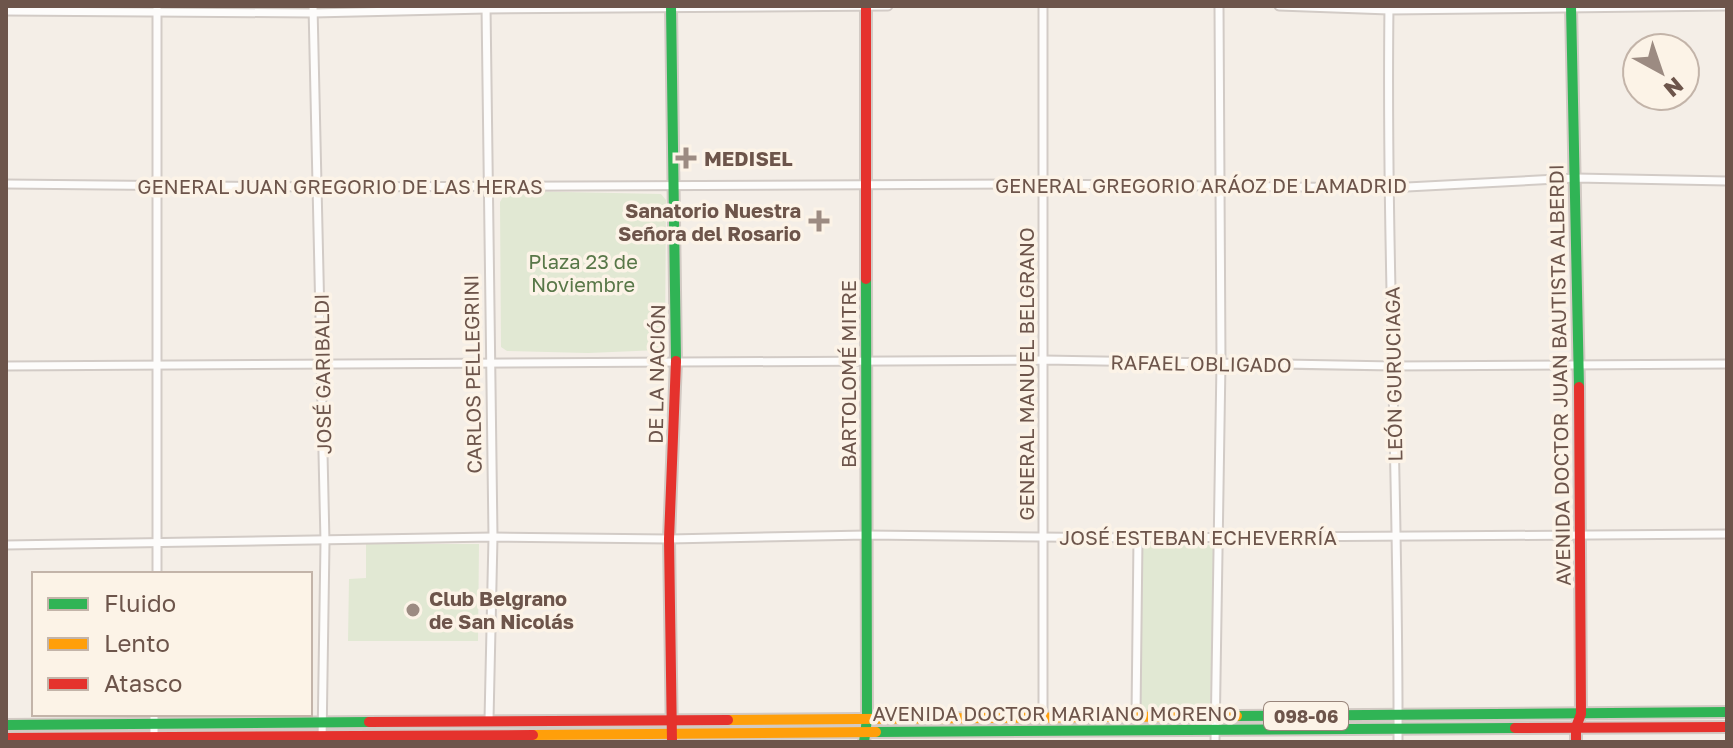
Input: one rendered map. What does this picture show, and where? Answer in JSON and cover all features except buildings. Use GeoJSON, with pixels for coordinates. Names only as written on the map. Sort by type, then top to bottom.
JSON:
{"type":"FeatureCollection","features":[{"type":"Feature","properties":{"kind":"main road","name":"BARTOLOMÉ MITRE"},"geometry":{"type":"LineString","coordinates":[[864,737],[867,719],[866,6]]}},
{"type":"Feature","properties":{"kind":"main road","name":"AVENIDA DOCTOR JUAN BAUTISTA ALBERDI"},"geometry":{"type":"LineString","coordinates":[[1571,6],[1576,178],[1581,714],[1576,727],[1576,742]]}},
{"type":"Feature","properties":{"kind":"main road","name":"DE LA NACIÓN"},"geometry":{"type":"LineString","coordinates":[[671,7],[676,363],[669,539],[672,738]]}},
{"type":"Feature","properties":{"kind":"main road","name":"AVENIDA DOCTOR MARIANO MORENO"},"geometry":{"type":"LineString","coordinates":[[672,720],[1727,712]]}},
{"type":"Feature","properties":{"kind":"main road","name":"GENERAL MANUEL BELGRANO"},"geometry":{"type":"LineString","coordinates":[[1041,736],[1043,716]]}},
{"type":"Feature","properties":{"kind":"main road","name":"098-06"},"geometry":{"type":"LineString","coordinates":[[6,725],[154,720],[321,723],[672,720]]}},
{"type":"Feature","properties":{"kind":"main road","name":"CARLOS PELLEGRINI"},"geometry":{"type":"LineString","coordinates":[[489,720],[489,738]]}},
{"type":"Feature","properties":{"kind":"main road","name":"AVENIDA DOCTOR MARIANO MORENO"},"geometry":{"type":"LineString","coordinates":[[672,738],[1216,736],[1398,727],[1727,727]]}},
{"type":"Feature","properties":{"kind":"main road","name":"098-06"},"geometry":{"type":"LineString","coordinates":[[6,738],[672,738]]}},
{"type":"Feature","properties":{"kind":"street"},"geometry":{"type":"LineString","coordinates":[[6,11],[888,6]]}},
{"type":"Feature","properties":{"kind":"street","name":"GENERAL MANUEL BELGRANO"},"geometry":{"type":"LineString","coordinates":[[1043,6],[1043,716]]}},
{"type":"Feature","properties":{"kind":"street"},"geometry":{"type":"LineString","coordinates":[[1216,736],[1221,362],[1219,6]]}},
{"type":"Feature","properties":{"kind":"street"},"geometry":{"type":"LineString","coordinates":[[1279,6],[1727,6]]}},
{"type":"Feature","properties":{"kind":"street","name":"CARLOS PELLEGRINI"},"geometry":{"type":"LineString","coordinates":[[486,7],[493,537],[489,720]]}},
{"type":"Feature","properties":{"kind":"street","name":"LEÓN GURUCIAGA"},"geometry":{"type":"LineString","coordinates":[[1389,8],[1388,188],[1394,366],[1398,742]]}},
{"type":"Feature","properties":{"kind":"street"},"geometry":{"type":"LineString","coordinates":[[157,9],[157,572]]}},
{"type":"Feature","properties":{"kind":"street","name":"JOSÉ GARIBALDI"},"geometry":{"type":"LineString","coordinates":[[313,10],[325,542],[322,739]]}},
{"type":"Feature","properties":{"kind":"street","name":"GENERAL GREGORIO ARÁOZ DE LAMADRID"},"geometry":{"type":"LineString","coordinates":[[674,185],[1044,184],[1388,188],[1576,178],[1727,181]]}},
{"type":"Feature","properties":{"kind":"street","name":"GENERAL JUAN GREGORIO DE LAS HERAS"},"geometry":{"type":"LineString","coordinates":[[6,184],[318,187],[674,185]]}},
{"type":"Feature","properties":{"kind":"street","name":"RAFAEL OBLIGADO"},"geometry":{"type":"LineString","coordinates":[[6,366],[1044,360],[1394,366],[1727,364]]}},
{"type":"Feature","properties":{"kind":"street","name":"JOSÉ ESTEBAN ECHEVERRÍA"},"geometry":{"type":"LineString","coordinates":[[6,545],[493,537],[669,539],[867,535],[1138,538],[1727,534]]}},
{"type":"Feature","properties":{"kind":"street"},"geometry":{"type":"LineString","coordinates":[[1136,716],[1138,538]]}},
{"type":"Feature","properties":{"kind":"street"},"geometry":{"type":"LineString","coordinates":[[154,720],[154,740]]}},
{"type":"Feature","properties":{"kind":"green space","name":"Plaza 23 de Noviembre"},"geometry":{"type":"Polygon","coordinates":[[[518,191],[661,194],[666,200],[665,346],[660,350],[588,353],[507,351],[501,347],[500,202],[504,195],[517,194],[518,191]]]}},
{"type":"Feature","properties":{"kind":"green space"},"geometry":{"type":"Polygon","coordinates":[[[1142,543],[1214,545],[1210,712],[1139,711],[1142,543]]]}},
{"type":"Feature","properties":{"kind":"green space","name":"Club Belgrano de San Nicolás"},"geometry":{"type":"Polygon","coordinates":[[[366,544],[479,544],[478,641],[348,641],[349,579],[366,578],[366,544]]]}},
{"type":"Feature","properties":{"kind":"traffic: fast"},"geometry":{"type":"LineString","coordinates":[[671,6],[676,361]]}},
{"type":"Feature","properties":{"kind":"traffic: fast"},"geometry":{"type":"LineString","coordinates":[[1571,6],[1579,387]]}},
{"type":"Feature","properties":{"kind":"traffic: fast"},"geometry":{"type":"LineString","coordinates":[[864,742],[867,719],[866,279]]}},
{"type":"Feature","properties":{"kind":"traffic: fast"},"geometry":{"type":"LineString","coordinates":[[1237,716],[1727,712]]}},
{"type":"Feature","properties":{"kind":"traffic: fast"},"geometry":{"type":"LineString","coordinates":[[6,725],[369,722]]}},
{"type":"Feature","properties":{"kind":"traffic: fast"},"geometry":{"type":"LineString","coordinates":[[876,732],[1515,728]]}},
{"type":"Feature","properties":{"kind":"traffic: slow"},"geometry":{"type":"LineString","coordinates":[[728,720],[1237,716]]}},
{"type":"Feature","properties":{"kind":"traffic: slow"},"geometry":{"type":"LineString","coordinates":[[533,735],[876,732]]}},
{"type":"Feature","properties":{"kind":"traffic: jam"},"geometry":{"type":"LineString","coordinates":[[866,6],[866,279]]}},
{"type":"Feature","properties":{"kind":"traffic: jam"},"geometry":{"type":"LineString","coordinates":[[672,742],[669,539],[676,361]]}},
{"type":"Feature","properties":{"kind":"traffic: jam"},"geometry":{"type":"LineString","coordinates":[[1576,742],[1576,727],[1581,714],[1579,387]]}},
{"type":"Feature","properties":{"kind":"traffic: jam"},"geometry":{"type":"LineString","coordinates":[[369,722],[728,720]]}},
{"type":"Feature","properties":{"kind":"traffic: jam"},"geometry":{"type":"LineString","coordinates":[[1515,728],[1727,727]]}},
{"type":"Feature","properties":{"kind":"traffic: jam"},"geometry":{"type":"LineString","coordinates":[[6,738],[533,735]]}},
{"type":"Feature","properties":{"kind":"place","name":"MEDISEL"},"geometry":{"type":"Point","coordinates":[686,158]}},
{"type":"Feature","properties":{"kind":"place","name":"Sanatorio Nuestra Señora del Rosario"},"geometry":{"type":"Point","coordinates":[819,221]}},
{"type":"Feature","properties":{"kind":"place","name":"Club Belgrano de San Nicolás"},"geometry":{"type":"Point","coordinates":[413,610]}}]}
